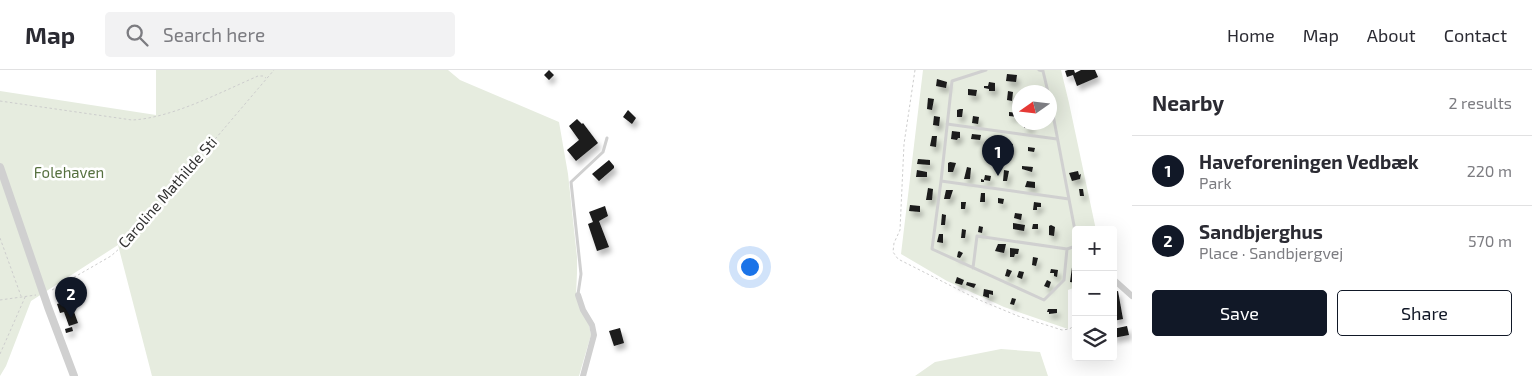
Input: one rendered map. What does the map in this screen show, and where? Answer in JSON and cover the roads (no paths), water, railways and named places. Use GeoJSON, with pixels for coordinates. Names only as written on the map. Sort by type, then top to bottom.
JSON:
{"type":"FeatureCollection","features":[{"type":"Feature","properties":{"kind":"street"},"geometry":{"type":"LineString","coordinates":[[0,167],[74,376]]}},
{"type":"Feature","properties":{"kind":"street"},"geometry":{"type":"LineString","coordinates":[[1117,283],[1132,296]]}},
{"type":"Feature","properties":{"kind":"street"},"geometry":{"type":"LineString","coordinates":[[578,295],[583,310],[592,325],[594,335],[583,376]]}},
{"type":"Feature","properties":{"kind":"lane"},"geometry":{"type":"LineString","coordinates":[[986,70],[952,81],[932,249],[1044,300],[1064,280],[1067,249]]}},
{"type":"Feature","properties":{"kind":"lane"},"geometry":{"type":"LineString","coordinates":[[1039,70],[1043,71],[1046,85]]}},
{"type":"Feature","properties":{"kind":"lane"},"geometry":{"type":"LineString","coordinates":[[947,124],[1057,139]]}},
{"type":"Feature","properties":{"kind":"lane"},"geometry":{"type":"LineString","coordinates":[[1055,130],[1074,226]]}},
{"type":"Feature","properties":{"kind":"lane"},"geometry":{"type":"LineString","coordinates":[[578,295],[581,274],[571,182],[603,152],[607,138]]}},
{"type":"Feature","properties":{"kind":"lane"},"geometry":{"type":"LineString","coordinates":[[941,181],[1069,199]]}},
{"type":"Feature","properties":{"kind":"lane"},"geometry":{"type":"LineString","coordinates":[[973,268],[976,236],[1067,249],[1072,247]]}},
{"type":"Feature","properties":{"kind":"place","name":"Haveforeningen Vedbæk"},"geometry":{"type":"Point","coordinates":[998,176]}},
{"type":"Feature","properties":{"kind":"place","name":"Sandbjerghus"},"geometry":{"type":"Point","coordinates":[71,318]}},
{"type":"Feature","properties":{"kind":"park label","name":"Folehaven"},"geometry":{"type":"Point","coordinates":[69,172]}}]}
